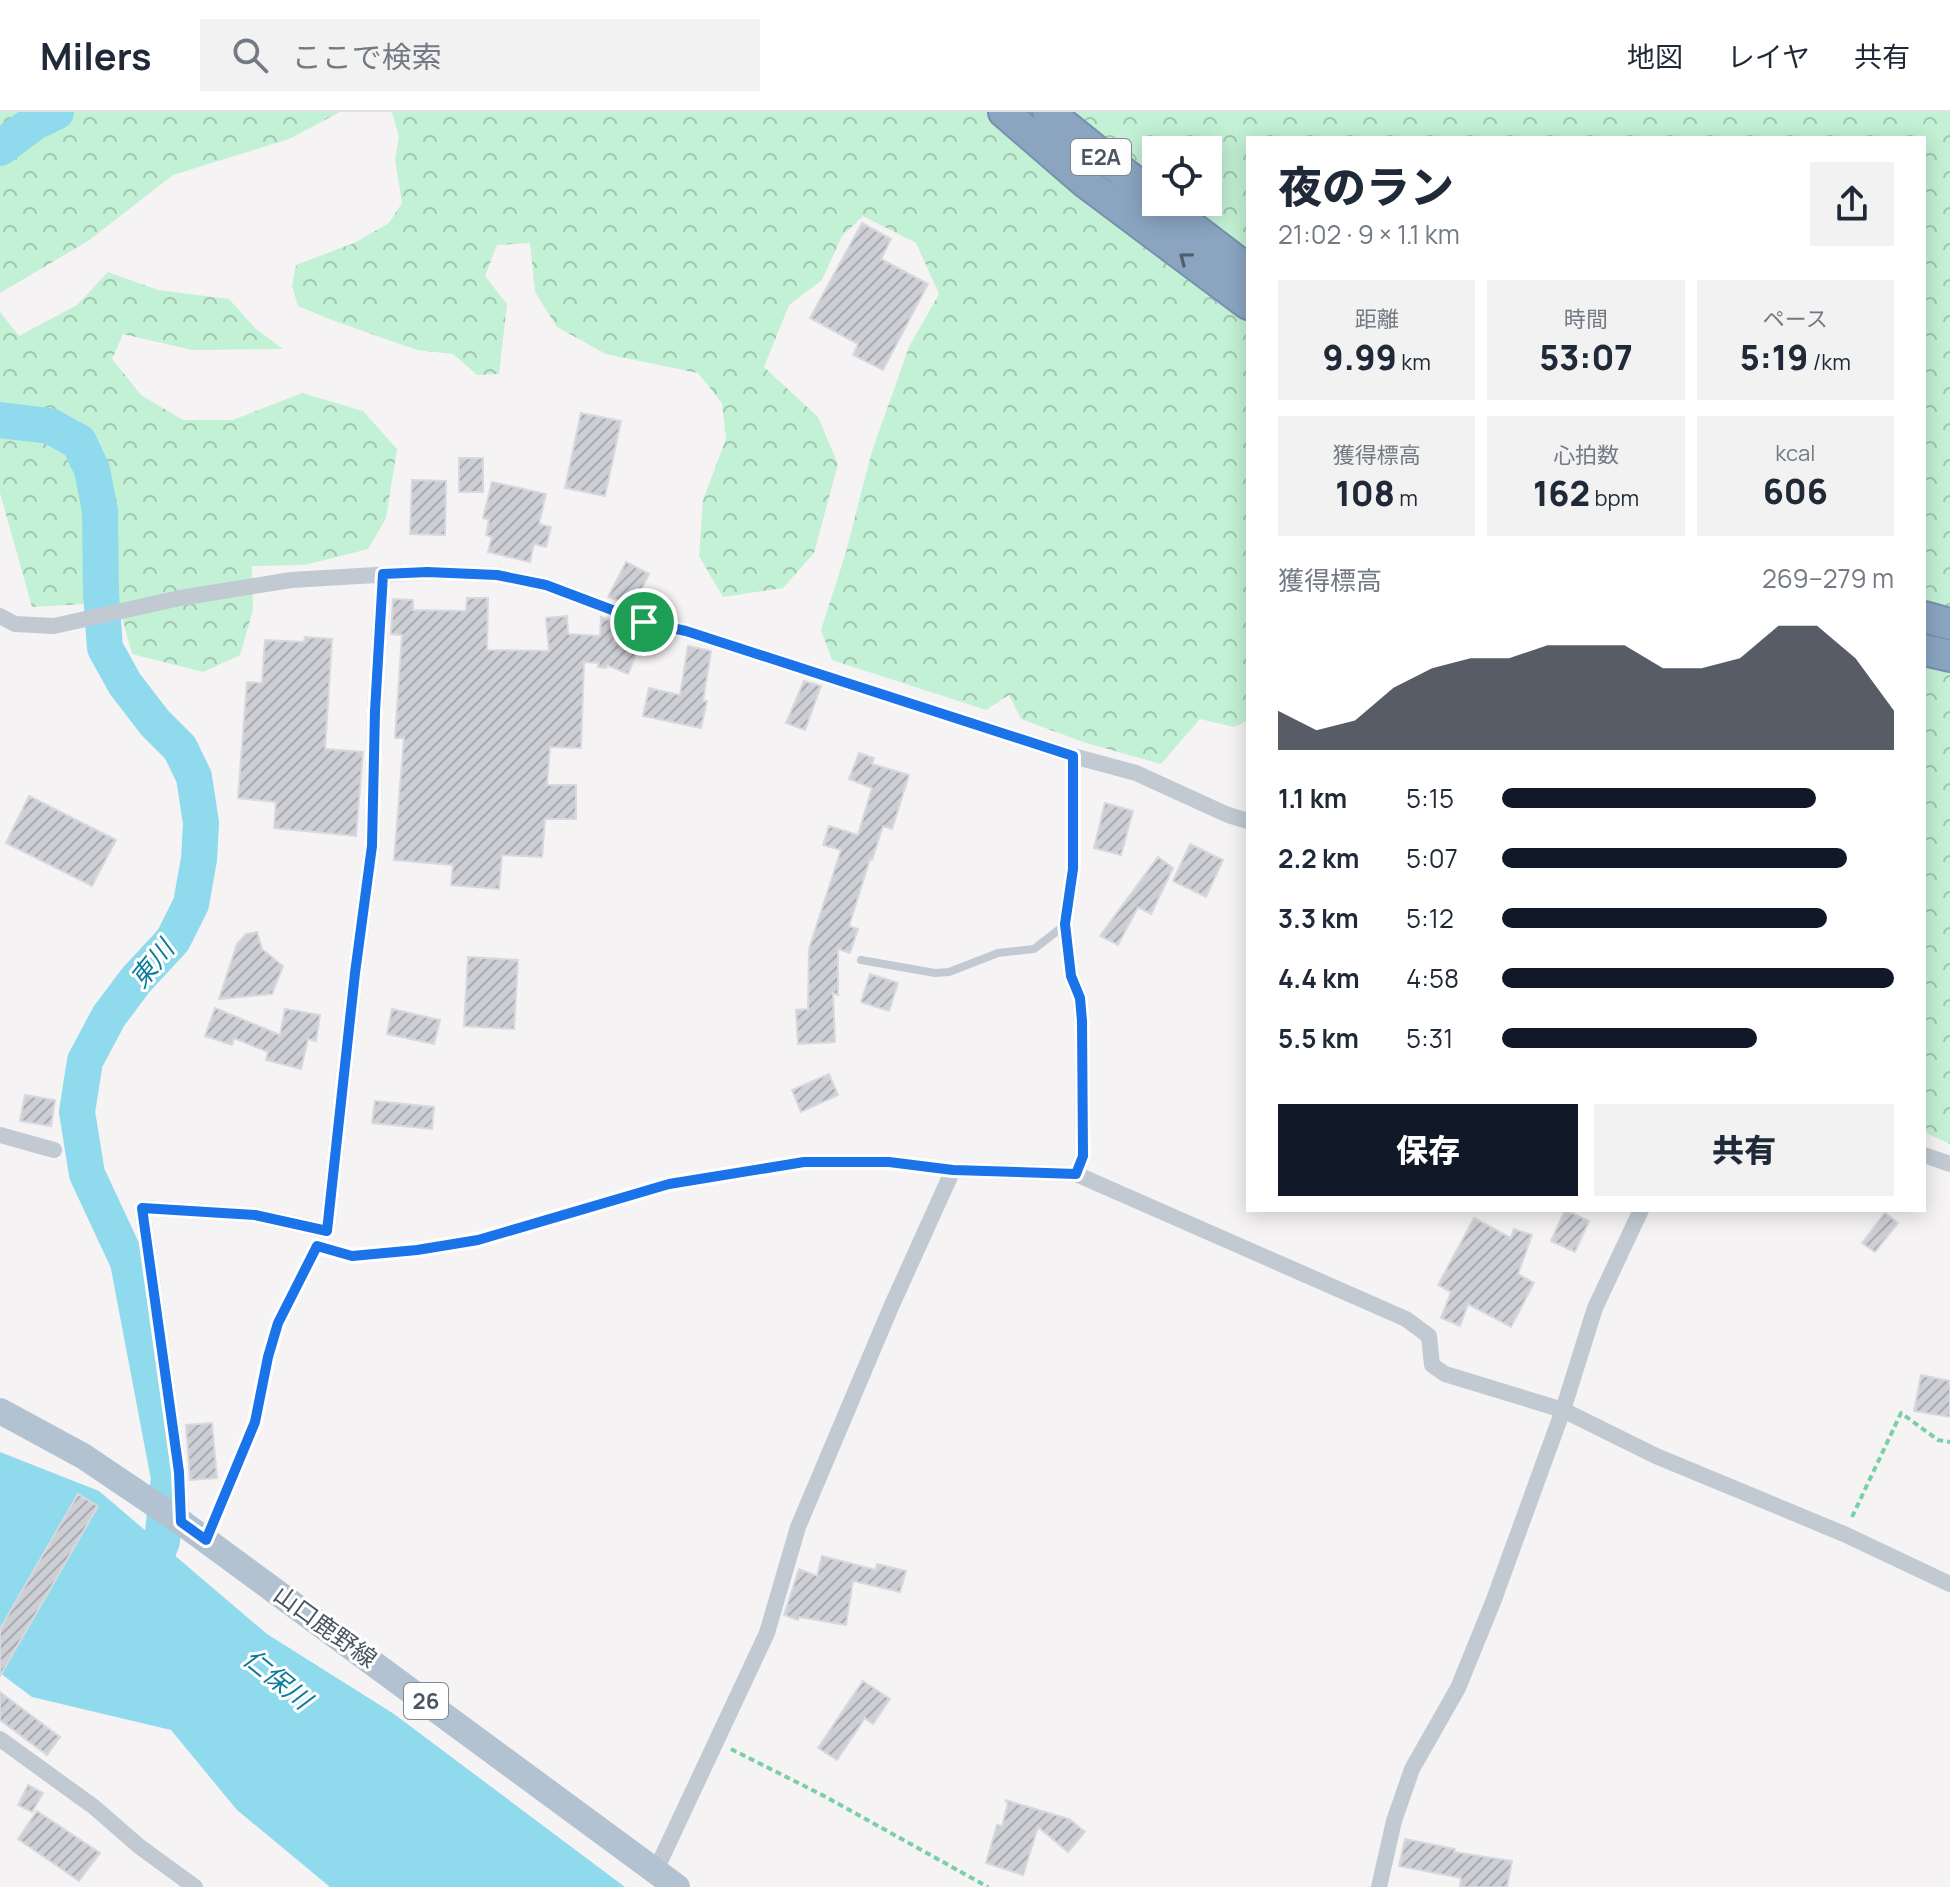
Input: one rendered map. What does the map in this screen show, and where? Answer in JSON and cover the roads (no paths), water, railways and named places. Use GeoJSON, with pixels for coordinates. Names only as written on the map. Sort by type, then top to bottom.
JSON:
{"type":"FeatureCollection","features":[{"type":"Feature","properties":{"kind":"highway","name":"E2A"},"geometry":{"type":"LineString","coordinates":[[1004,112],[1085,182],[1246,303]]}},
{"type":"Feature","properties":{"kind":"highway","name":"E2A"},"geometry":{"type":"LineString","coordinates":[[1048,112],[1142,188]]}},
{"type":"Feature","properties":{"kind":"highway","name":"E2A"},"geometry":{"type":"LineString","coordinates":[[1178,216],[1246,268]]}},
{"type":"Feature","properties":{"kind":"highway"},"geometry":{"type":"LineString","coordinates":[[1926,618],[1950,624]]}},
{"type":"Feature","properties":{"kind":"highway"},"geometry":{"type":"LineString","coordinates":[[1926,650],[1950,656]]}},
{"type":"Feature","properties":{"kind":"main road","name":"山口鹿野線"},"geometry":{"type":"LineString","coordinates":[[0,1411],[83,1456],[206,1540],[677,1887]]}},
{"type":"Feature","properties":{"kind":"street"},"geometry":{"type":"LineString","coordinates":[[0,616],[15,624],[54,626],[180,598],[275,582],[383,574],[497,575],[546,585],[644,622],[686,631],[1073,756],[1136,773],[1246,820]]}},
{"type":"Feature","properties":{"kind":"street"},"geometry":{"type":"LineString","coordinates":[[170,1515],[179,1472],[142,1208],[255,1215],[327,1231],[372,846],[375,711],[383,574]]}},
{"type":"Feature","properties":{"kind":"street"},"geometry":{"type":"LineString","coordinates":[[1073,756],[1073,869],[1065,924],[1071,976],[1080,998],[1082,1021],[1083,1156],[1076,1174]]}},
{"type":"Feature","properties":{"kind":"street"},"geometry":{"type":"LineString","coordinates":[[0,1135],[54,1150]]}},
{"type":"Feature","properties":{"kind":"street"},"geometry":{"type":"LineString","coordinates":[[1926,1156],[1950,1164]]}},
{"type":"Feature","properties":{"kind":"street"},"geometry":{"type":"LineString","coordinates":[[655,1872],[767,1633],[798,1527],[953,1170],[1076,1174],[1406,1319],[1429,1336],[1432,1365],[1445,1374],[1563,1410],[1670,1462],[1844,1534],[1950,1584]]}},
{"type":"Feature","properties":{"kind":"street"},"geometry":{"type":"LineString","coordinates":[[1379,1887],[1394,1821],[1412,1769],[1458,1688],[1563,1410],[1595,1308],[1640,1212]]}},
{"type":"Feature","properties":{"kind":"street"},"geometry":{"type":"LineString","coordinates":[[0,1739],[94,1807],[140,1847],[195,1887]]}},
{"type":"Feature","properties":{"kind":"lane"},"geometry":{"type":"LineString","coordinates":[[861,960],[935,973],[949,972],[998,953],[1034,949],[1065,924]]}},
{"type":"Feature","properties":{"kind":"water","name":"仁保川"},"geometry":{"type":"Polygon","coordinates":[[[0,1452],[99,1491],[267,1634],[394,1714],[625,1887],[330,1887],[237,1810],[171,1730],[32,1697],[0,1673],[0,1452]]]}},
{"type":"Feature","properties":{"kind":"waterway","name":"東川"},"geometry":{"type":"LineString","coordinates":[[0,148],[35,122],[56,112]]}},
{"type":"Feature","properties":{"kind":"waterway","name":"東川"},"geometry":{"type":"LineString","coordinates":[[0,420],[50,426],[79,442],[92,470],[100,511],[105,648],[125,684],[155,723],[180,748],[194,777],[201,823],[199,859],[191,904],[173,940],[136,980],[109,1016],[85,1061],[77,1112],[87,1174],[128,1262],[169,1478],[162,1541],[149,1576]]}}]}
